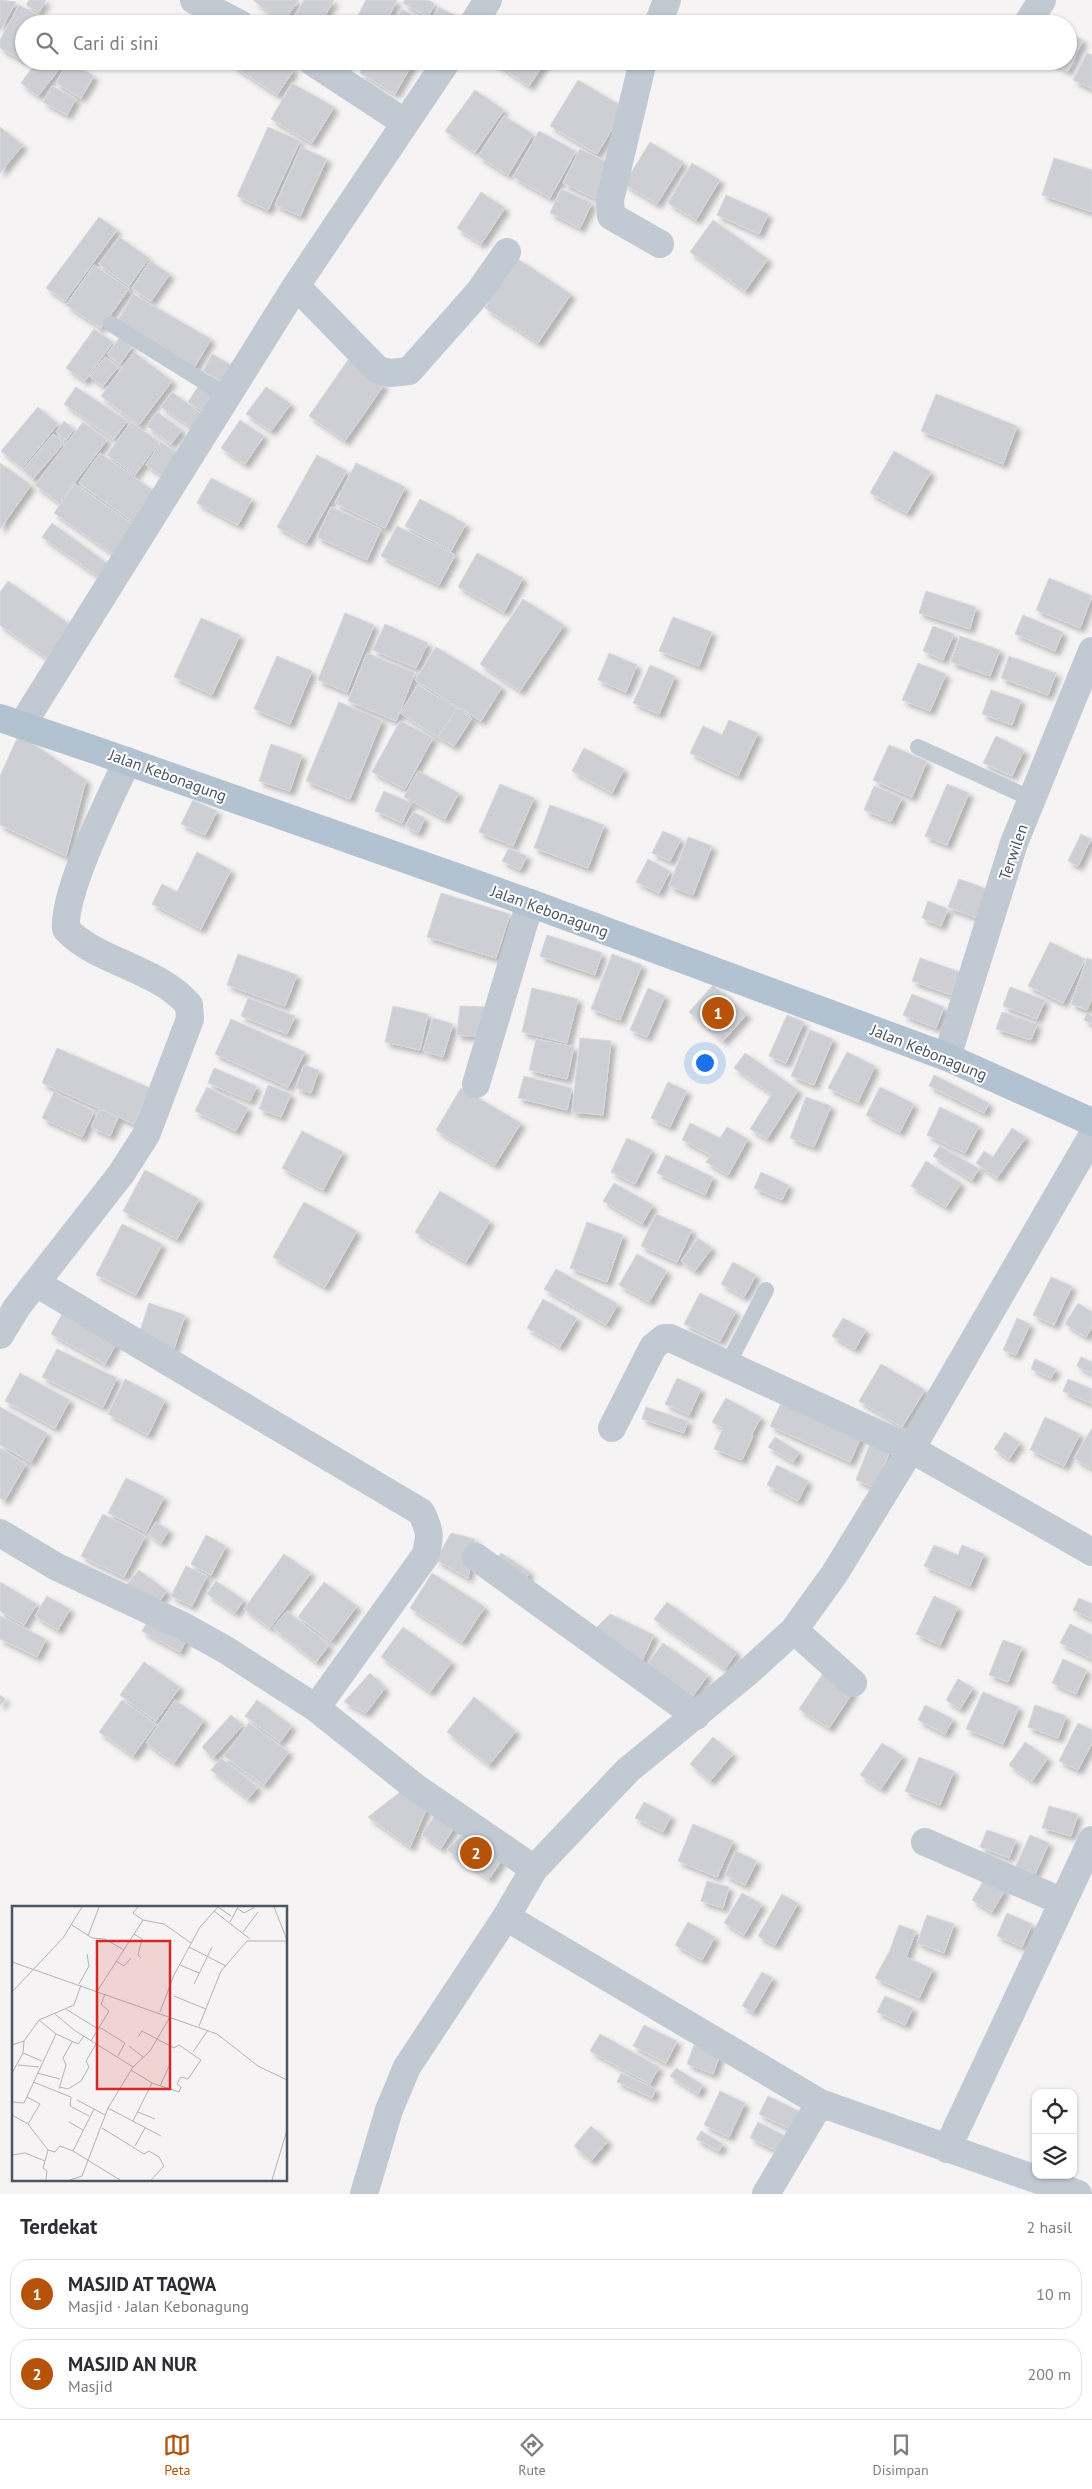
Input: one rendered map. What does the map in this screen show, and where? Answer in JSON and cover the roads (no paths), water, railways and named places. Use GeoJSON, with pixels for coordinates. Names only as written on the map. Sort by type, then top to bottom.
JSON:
{"type":"FeatureCollection","features":[{"type":"Feature","properties":{"kind":"main road","name":"Jalan Kebonagung"},"geometry":{"type":"LineString","coordinates":[[11,722],[530,903],[947,1057],[1092,1122]]}},
{"type":"Feature","properties":{"kind":"street"},"geometry":{"type":"LineString","coordinates":[[194,0],[223,15]]}},
{"type":"Feature","properties":{"kind":"street"},"geometry":{"type":"LineString","coordinates":[[479,15],[488,0]]}},
{"type":"Feature","properties":{"kind":"street"},"geometry":{"type":"LineString","coordinates":[[661,15],[667,0]]}},
{"type":"Feature","properties":{"kind":"street"},"geometry":{"type":"LineString","coordinates":[[1033,15],[1042,0]]}},
{"type":"Feature","properties":{"kind":"street"},"geometry":{"type":"LineString","coordinates":[[325,70],[404,122]]}},
{"type":"Feature","properties":{"kind":"street"},"geometry":{"type":"LineString","coordinates":[[11,722],[227,396],[296,286],[404,122],[441,70]]}},
{"type":"Feature","properties":{"kind":"street"},"geometry":{"type":"LineString","coordinates":[[642,70],[610,200],[611,216],[660,244]]}},
{"type":"Feature","properties":{"kind":"street"},"geometry":{"type":"LineString","coordinates":[[296,286],[378,370],[390,374],[409,371],[479,292],[507,252]]}},
{"type":"Feature","properties":{"kind":"street","name":"Terwilen"},"geometry":{"type":"LineString","coordinates":[[947,1057],[1014,843],[1091,656]]}},
{"type":"Feature","properties":{"kind":"street"},"geometry":{"type":"LineString","coordinates":[[0,1335],[9,1302],[36,1283],[121,1174],[146,1135],[190,1019],[189,1005],[172,989],[88,945],[66,928],[69,904],[84,859],[127,761]]}},
{"type":"Feature","properties":{"kind":"street"},"geometry":{"type":"LineString","coordinates":[[476,1084],[530,903]]}},
{"type":"Feature","properties":{"kind":"street"},"geometry":{"type":"LineString","coordinates":[[364,2194],[389,2110],[407,2067],[506,1917],[534,1869],[628,1770],[696,1716],[794,1630],[835,1573],[911,1449],[1092,1136]]}},
{"type":"Feature","properties":{"kind":"street"},"geometry":{"type":"LineString","coordinates":[[36,1283],[421,1512],[428,1524],[430,1540],[425,1556],[316,1708]]}},
{"type":"Feature","properties":{"kind":"street"},"geometry":{"type":"LineString","coordinates":[[612,1428],[653,1347],[664,1338],[677,1340],[911,1449],[1092,1552]]}},
{"type":"Feature","properties":{"kind":"street"},"geometry":{"type":"LineString","coordinates":[[0,1533],[57,1567],[183,1626],[226,1650],[316,1708],[415,1787],[534,1869]]}},
{"type":"Feature","properties":{"kind":"street"},"geometry":{"type":"LineString","coordinates":[[476,1556],[696,1716]]}},
{"type":"Feature","properties":{"kind":"street"},"geometry":{"type":"LineString","coordinates":[[794,1630],[853,1682]]}},
{"type":"Feature","properties":{"kind":"street"},"geometry":{"type":"LineString","coordinates":[[947,2149],[1092,1840]]}},
{"type":"Feature","properties":{"kind":"street"},"geometry":{"type":"LineString","coordinates":[[925,1842],[1063,1902]]}},
{"type":"Feature","properties":{"kind":"street"},"geometry":{"type":"LineString","coordinates":[[506,1917],[820,2104],[1078,2194]]}},
{"type":"Feature","properties":{"kind":"street"},"geometry":{"type":"LineString","coordinates":[[766,2194],[820,2104]]}},
{"type":"Feature","properties":{"kind":"lane"},"geometry":{"type":"LineString","coordinates":[[111,324],[227,396]]}},
{"type":"Feature","properties":{"kind":"lane"},"geometry":{"type":"LineString","coordinates":[[918,747],[1032,799]]}},
{"type":"Feature","properties":{"kind":"lane"},"geometry":{"type":"LineString","coordinates":[[728,1364],[766,1290]]}},
{"type":"Feature","properties":{"kind":"place","name":"MASJID AT TAQWA"},"geometry":{"type":"Point","coordinates":[718,1013]}},
{"type":"Feature","properties":{"kind":"place","name":"MASJID AN NUR"},"geometry":{"type":"Point","coordinates":[476,1853]}}]}
